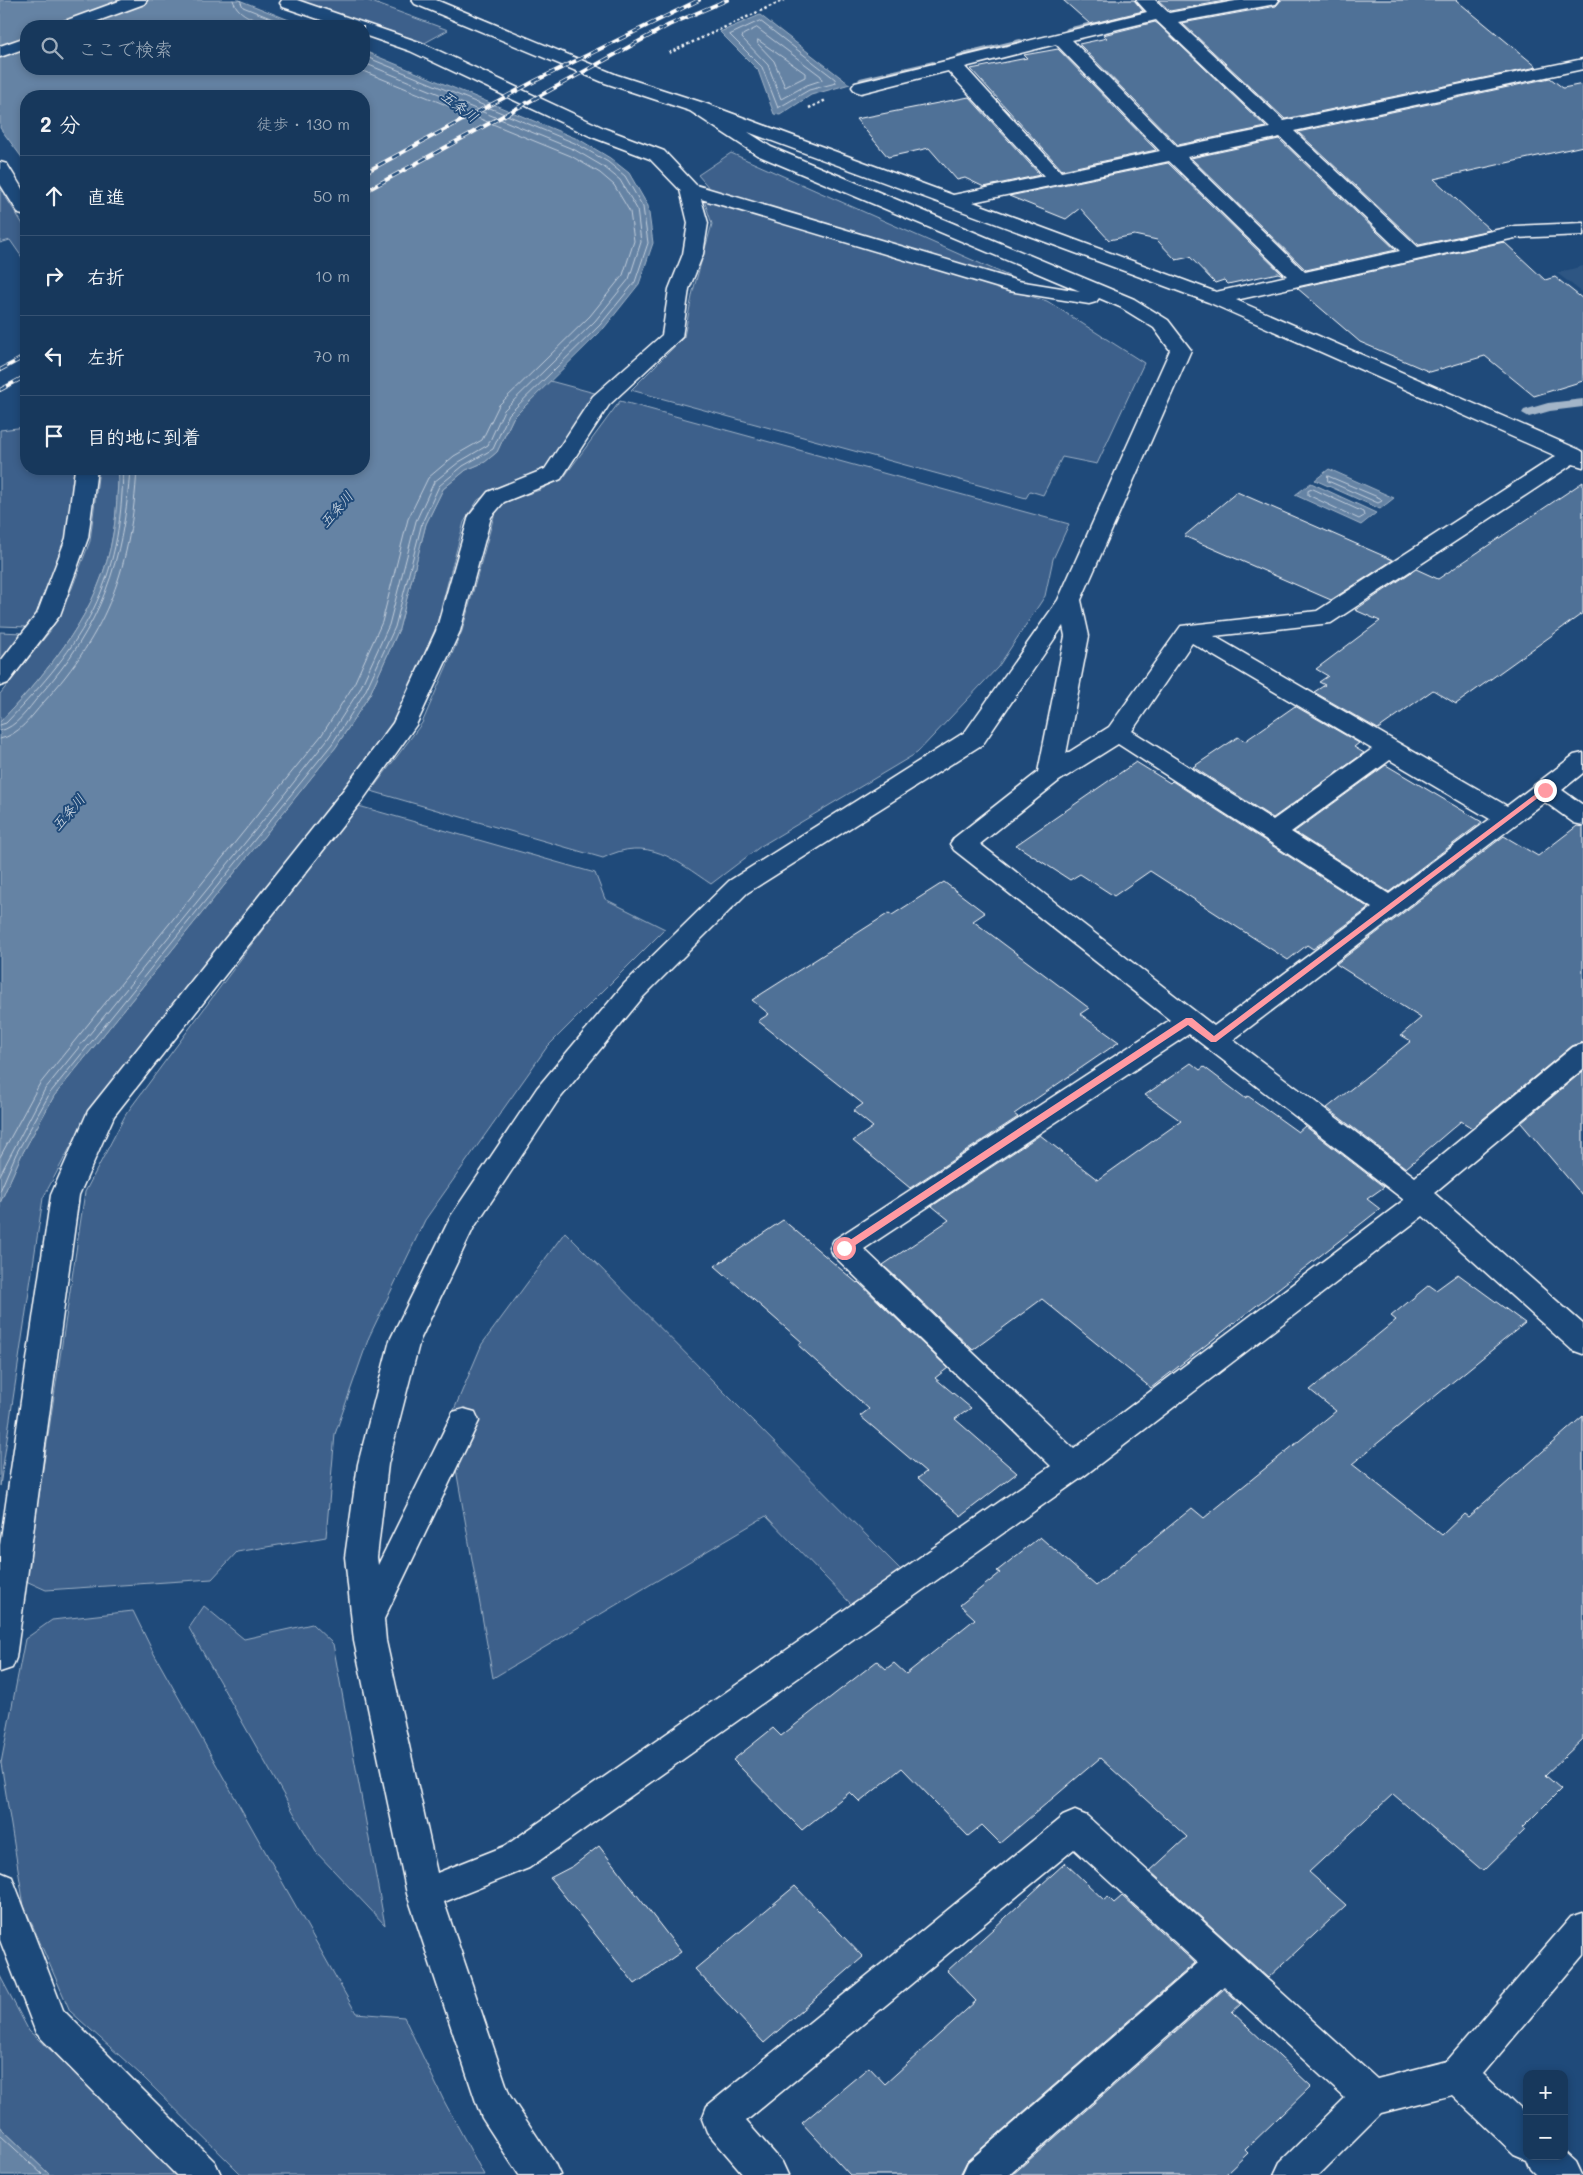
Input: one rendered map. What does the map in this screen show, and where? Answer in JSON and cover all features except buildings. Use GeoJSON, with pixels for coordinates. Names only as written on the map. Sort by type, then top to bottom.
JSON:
{"type":"FeatureCollection","features":[{"type":"Feature","properties":{"kind":"street"},"geometry":{"type":"LineString","coordinates":[[84,20],[138,0]]}},
{"type":"Feature","properties":{"kind":"street"},"geometry":{"type":"LineString","coordinates":[[420,0],[611,79],[698,107],[1215,298],[1578,457]]}},
{"type":"Feature","properties":{"kind":"street"},"geometry":{"type":"LineString","coordinates":[[1145,0],[1414,254]]}},
{"type":"Feature","properties":{"kind":"street"},"geometry":{"type":"LineString","coordinates":[[861,87],[1060,38],[1162,17],[1270,0]]}},
{"type":"Feature","properties":{"kind":"street"},"geometry":{"type":"LineString","coordinates":[[289,3],[339,20]]}},
{"type":"Feature","properties":{"kind":"street"},"geometry":{"type":"LineString","coordinates":[[0,1658],[65,1195],[102,1111],[353,795],[404,725],[448,631],[480,516],[496,497],[553,474],[601,401],[672,336],[679,289],[693,254],[698,223],[689,189],[657,155],[599,133],[416,47],[370,31]]}},
{"type":"Feature","properties":{"kind":"street"},"geometry":{"type":"LineString","coordinates":[[1060,38],[1173,154],[1301,279]]}},
{"type":"Feature","properties":{"kind":"street"},"geometry":{"type":"LineString","coordinates":[[0,52],[20,44]]}},
{"type":"Feature","properties":{"kind":"street"},"geometry":{"type":"LineString","coordinates":[[952,64],[1057,179]]}},
{"type":"Feature","properties":{"kind":"street"},"geometry":{"type":"LineString","coordinates":[[952,201],[1583,64]]}},
{"type":"Feature","properties":{"kind":"street"},"geometry":{"type":"LineString","coordinates":[[541,2175],[495,2105],[424,1894],[370,1641],[361,1557],[373,1464],[405,1340],[461,1224],[547,1095],[634,990],[738,887],[974,738],[1069,600],[1181,350],[1161,324],[1127,303],[764,151],[698,107]]}},
{"type":"Feature","properties":{"kind":"street"},"geometry":{"type":"LineString","coordinates":[[0,168],[20,200]]}},
{"type":"Feature","properties":{"kind":"street"},"geometry":{"type":"LineString","coordinates":[[689,189],[1016,287],[1127,303]]}},
{"type":"Feature","properties":{"kind":"street"},"geometry":{"type":"LineString","coordinates":[[1215,298],[1515,232],[1583,228]]}},
{"type":"Feature","properties":{"kind":"street"},"geometry":{"type":"LineString","coordinates":[[1189,630],[1323,618],[1578,457]]}},
{"type":"Feature","properties":{"kind":"street"},"geometry":{"type":"LineString","coordinates":[[0,678],[48,615],[77,538],[85,475]]}},
{"type":"Feature","properties":{"kind":"street"},"geometry":{"type":"LineString","coordinates":[[1050,775],[1077,636],[1069,600]]}},
{"type":"Feature","properties":{"kind":"street"},"geometry":{"type":"LineString","coordinates":[[1189,630],[1118,733],[1050,775],[963,844],[1214,1040],[1419,1196],[1583,1342]]}},
{"type":"Feature","properties":{"kind":"street"},"geometry":{"type":"LineString","coordinates":[[1189,630],[1508,818]]}},
{"type":"Feature","properties":{"kind":"street"},"geometry":{"type":"LineString","coordinates":[[1118,733],[1390,907]]}},
{"type":"Feature","properties":{"kind":"street"},"geometry":{"type":"LineString","coordinates":[[1274,832],[1390,748]]}},
{"type":"Feature","properties":{"kind":"street"},"geometry":{"type":"LineString","coordinates":[[1214,1040],[1583,761]]}},
{"type":"Feature","properties":{"kind":"street"},"geometry":{"type":"LineString","coordinates":[[1545,790],[1583,817]]}},
{"type":"Feature","properties":{"kind":"street"},"geometry":{"type":"LineString","coordinates":[[1073,1468],[844,1248],[1189,1020]]}},
{"type":"Feature","properties":{"kind":"street"},"geometry":{"type":"LineString","coordinates":[[424,1894],[517,1857],[1073,1468],[1419,1196],[1583,1054]]}},
{"type":"Feature","properties":{"kind":"street"},"geometry":{"type":"LineString","coordinates":[[368,1618],[464,1421]]}},
{"type":"Feature","properties":{"kind":"street"},"geometry":{"type":"LineString","coordinates":[[770,2175],[720,2119],[1075,1827],[1371,2098]]}},
{"type":"Feature","properties":{"kind":"street"},"geometry":{"type":"LineString","coordinates":[[0,1888],[4,1905],[49,2021],[115,2085],[202,2175]]}},
{"type":"Feature","properties":{"kind":"street"},"geometry":{"type":"LineString","coordinates":[[1293,2175],[1371,2098],[1458,2076],[1583,1929]]}},
{"type":"Feature","properties":{"kind":"street"},"geometry":{"type":"LineString","coordinates":[[981,2175],[1223,1964]]}},
{"type":"Feature","properties":{"kind":"street"},"geometry":{"type":"LineString","coordinates":[[1458,2076],[1523,2137]]}},
{"type":"Feature","properties":{"kind":"street"},"geometry":{"type":"LineString","coordinates":[[1547,2160],[1563,2175]]}},
{"type":"Feature","properties":{"kind":"path"},"geometry":{"type":"LineString","coordinates":[[669,53],[784,0]]}},
{"type":"Feature","properties":{"kind":"shaded area"},"geometry":{"type":"Polygon","coordinates":[[[294,0],[366,0],[448,30],[421,45],[370,28],[370,20],[344,20],[294,0]]]}},
{"type":"Feature","properties":{"kind":"shaded area"},"geometry":{"type":"Polygon","coordinates":[[[731,153],[1031,286],[710,189],[698,175],[731,153]]]}},
{"type":"Feature","properties":{"kind":"shaded area"},"geometry":{"type":"Polygon","coordinates":[[[0,188],[20,220],[20,254],[10,240],[0,243],[0,188]]]}},
{"type":"Feature","properties":{"kind":"shaded area"},"geometry":{"type":"Polygon","coordinates":[[[704,200],[1047,301],[1144,363],[1097,464],[1062,457],[1043,495],[1030,491],[1026,498],[631,390],[684,337],[693,291],[712,224],[704,200]]]}},
{"type":"Feature","properties":{"kind":"shaded area"},"geometry":{"type":"Polygon","coordinates":[[[1583,266],[1583,293],[1557,273],[1583,266]]]}},
{"type":"Feature","properties":{"kind":"shaded area"},"geometry":{"type":"Polygon","coordinates":[[[550,381],[602,395],[546,469],[491,492],[478,500],[464,522],[436,627],[399,714],[364,762],[88,1114],[43,1198],[0,1486],[0,1203],[21,1156],[54,1096],[336,747],[370,694],[399,629],[426,524],[443,489],[466,470],[485,462],[497,452],[513,418],[550,381]]]}},
{"type":"Feature","properties":{"kind":"shaded area"},"geometry":{"type":"Polygon","coordinates":[[[620,401],[1069,524],[1053,559],[1045,596],[998,667],[917,753],[761,846],[711,884],[673,859],[660,853],[634,849],[603,858],[371,791],[422,723],[462,631],[494,516],[503,502],[540,490],[564,477],[620,401]]]}},
{"type":"Feature","properties":{"kind":"shaded area"},"geometry":{"type":"Polygon","coordinates":[[[20,428],[20,475],[73,475],[66,541],[39,614],[27,627],[0,626],[0,430],[20,428]]]}},
{"type":"Feature","properties":{"kind":"shaded area"},"geometry":{"type":"Polygon","coordinates":[[[98,475],[119,475],[113,534],[107,561],[85,612],[55,659],[0,722],[0,694],[51,630],[72,588],[90,541],[98,475]]]}},
{"type":"Feature","properties":{"kind":"shaded area"},"geometry":{"type":"Polygon","coordinates":[[[0,632],[23,633],[0,664],[0,632]]]}},
{"type":"Feature","properties":{"kind":"shaded area"},"geometry":{"type":"Polygon","coordinates":[[[355,805],[595,873],[605,899],[665,929],[547,1047],[425,1220],[369,1337],[335,1434],[326,1537],[237,1552],[212,1579],[46,1590],[26,1581],[85,1192],[126,1114],[355,805]]]}},
{"type":"Feature","properties":{"kind":"shaded area"},"geometry":{"type":"Polygon","coordinates":[[[565,1232],[902,1571],[852,1605],[766,1516],[493,1678],[448,1424],[482,1344],[565,1232]]]}},
{"type":"Feature","properties":{"kind":"shaded area"},"geometry":{"type":"Polygon","coordinates":[[[204,1606],[244,1639],[312,1624],[333,1644],[385,1925],[316,1852],[189,1628],[204,1606]]]}},
{"type":"Feature","properties":{"kind":"shaded area"},"geometry":{"type":"Polygon","coordinates":[[[133,1611],[153,1652],[356,2013],[404,2017],[444,2101],[484,2175],[242,2175],[140,2074],[70,2011],[24,1906],[1,1763],[25,1639],[52,1620],[133,1611]]]}},
{"type":"Feature","properties":{"kind":"shaded area"},"geometry":{"type":"Polygon","coordinates":[[[0,1976],[29,2031],[96,2090],[179,2175],[50,2175],[3,2130],[0,2126],[0,1976]]]}},
{"type":"Feature","properties":{"kind":"water","name":"五条川"},"geometry":{"type":"Polygon","coordinates":[[[0,0],[239,0],[289,20],[20,20],[20,75],[370,75],[370,53],[580,140],[610,158],[629,173],[648,206],[653,243],[639,284],[604,328],[513,418],[497,452],[485,462],[466,470],[443,489],[426,524],[399,629],[370,694],[336,747],[54,1096],[21,1156],[0,1203],[0,722],[55,659],[85,612],[107,561],[113,534],[119,475],[370,475],[370,90],[20,90],[20,155],[0,128],[0,0]]]}},
{"type":"Feature","properties":{"kind":"water"},"geometry":{"type":"Polygon","coordinates":[[[760,15],[850,84],[811,95],[780,115],[774,114],[758,70],[720,32],[760,15]]]}},
{"type":"Feature","properties":{"kind":"water"},"geometry":{"type":"Polygon","coordinates":[[[1329,469],[1394,498],[1380,509],[1315,480],[1329,469]]]}},
{"type":"Feature","properties":{"kind":"water"},"geometry":{"type":"Polygon","coordinates":[[[1311,483],[1376,513],[1361,525],[1295,495],[1311,483]]]}},
{"type":"Feature","properties":{"kind":"water"},"geometry":{"type":"Polygon","coordinates":[[[0,2126],[3,2130],[50,2175],[0,2175],[0,2126]]]}},
{"type":"Feature","properties":{"kind":"waterway"},"geometry":{"type":"LineString","coordinates":[[1071,30],[1145,12],[1132,0]]}},
{"type":"Feature","properties":{"kind":"waterway"},"geometry":{"type":"LineString","coordinates":[[962,56],[1020,42]]}},
{"type":"Feature","properties":{"kind":"waterway"},"geometry":{"type":"LineString","coordinates":[[864,80],[933,64]]}},
{"type":"Feature","properties":{"kind":"waterway"},"geometry":{"type":"LineString","coordinates":[[1529,413],[1548,407],[1583,403]]}},
{"type":"Feature","properties":{"kind":"railway"},"geometry":{"type":"LineString","coordinates":[[370,170],[535,81],[699,0]]}},
{"type":"Feature","properties":{"kind":"railway"},"geometry":{"type":"LineString","coordinates":[[370,189],[669,25],[727,0]]}},
{"type":"Feature","properties":{"kind":"railway"},"geometry":{"type":"LineString","coordinates":[[0,370],[20,359]]}},
{"type":"Feature","properties":{"kind":"railway"},"geometry":{"type":"LineString","coordinates":[[0,390],[20,379]]}},
{"type":"Feature","properties":{"kind":"route"},"geometry":{"type":"LineString","coordinates":[[844,1248],[1189,1020],[1214,1040],[1545,790]]}}]}
